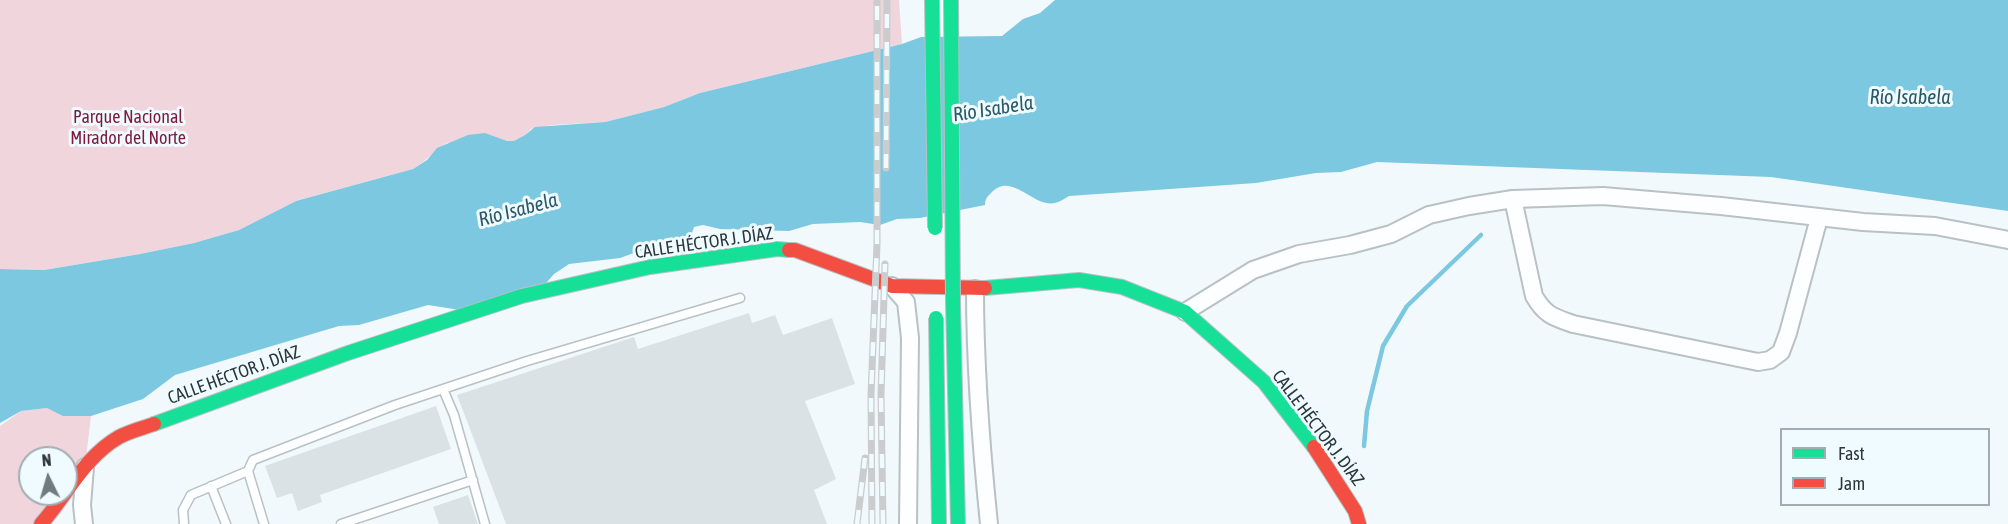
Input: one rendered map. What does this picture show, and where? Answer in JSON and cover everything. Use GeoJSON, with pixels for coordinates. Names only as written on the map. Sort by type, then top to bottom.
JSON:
{"type":"FeatureCollection","features":[{"type":"Feature","properties":{"kind":"street"},"geometry":{"type":"LineString","coordinates":[[932,0],[935,238]]}},
{"type":"Feature","properties":{"kind":"street"},"geometry":{"type":"LineString","coordinates":[[951,0],[953,303],[958,524]]}},
{"type":"Feature","properties":{"kind":"street"},"geometry":{"type":"LineString","coordinates":[[1185,312],[1253,270],[1299,254],[1350,245],[1391,234],[1429,215],[1469,206],[1513,200],[1604,196],[1762,210],[1819,218],[1935,226],[2008,240]]}},
{"type":"Feature","properties":{"kind":"street"},"geometry":{"type":"LineString","coordinates":[[1513,200],[1534,296],[1541,309],[1553,317],[1573,324],[1758,362],[1770,360],[1781,352],[1819,218]]}},
{"type":"Feature","properties":{"kind":"street","name":"CALLE HÉCTOR J. DÍAZ"},"geometry":{"type":"LineString","coordinates":[[41,524],[101,450],[121,436],[348,353],[522,296],[638,270],[777,249],[795,250],[892,286],[975,289],[1079,280],[1122,287],[1185,312],[1264,382],[1324,460],[1356,510],[1359,524]]}},
{"type":"Feature","properties":{"kind":"street"},"geometry":{"type":"LineString","coordinates":[[935,274],[939,524]]}},
{"type":"Feature","properties":{"kind":"street"},"geometry":{"type":"LineString","coordinates":[[892,286],[906,302],[910,338],[908,524]]}},
{"type":"Feature","properties":{"kind":"street"},"geometry":{"type":"LineString","coordinates":[[975,289],[975,345],[981,447],[989,524]]}},
{"type":"Feature","properties":{"kind":"street"},"geometry":{"type":"LineString","coordinates":[[84,524],[82,505],[85,468]]}},
{"type":"Feature","properties":{"kind":"lane"},"geometry":{"type":"LineString","coordinates":[[264,524],[248,471],[253,460],[395,405],[527,361],[740,298]]}},
{"type":"Feature","properties":{"kind":"lane"},"geometry":{"type":"LineString","coordinates":[[443,389],[454,415],[485,524]]}},
{"type":"Feature","properties":{"kind":"lane"},"geometry":{"type":"LineString","coordinates":[[184,524],[183,510],[191,495],[248,471]]}},
{"type":"Feature","properties":{"kind":"lane"},"geometry":{"type":"LineString","coordinates":[[341,524],[473,480]]}},
{"type":"Feature","properties":{"kind":"lane"},"geometry":{"type":"LineString","coordinates":[[211,486],[226,524]]}},
{"type":"Feature","properties":{"kind":"green space","name":"Parque Nacional Mirador del Norte"},"geometry":{"type":"Polygon","coordinates":[[[0,0],[899,0],[902,44],[700,93],[664,107],[605,122],[552,125],[531,129],[514,141],[447,143],[413,169],[296,201],[239,230],[194,243],[44,270],[0,269],[0,0]]]}},
{"type":"Feature","properties":{"kind":"green space"},"geometry":{"type":"Polygon","coordinates":[[[47,408],[91,416],[85,467],[78,476],[78,446],[18,446],[18,506],[53,506],[39,524],[0,524],[0,426],[21,411],[47,408]]]}},
{"type":"Feature","properties":{"kind":"water","name":"Río Isabela"},"geometry":{"type":"Polygon","coordinates":[[[1055,0],[2008,0],[2008,211],[1771,177],[1377,162],[1341,172],[1316,173],[1256,183],[1069,196],[1053,203],[1040,201],[1019,189],[1005,186],[991,193],[986,198],[985,205],[920,218],[897,219],[880,225],[860,222],[813,224],[789,231],[720,229],[703,225],[694,227],[690,239],[659,244],[620,258],[569,264],[554,274],[541,289],[460,310],[428,305],[359,325],[339,326],[175,375],[143,399],[91,416],[63,416],[47,408],[21,411],[0,423],[0,269],[44,270],[194,243],[239,230],[296,201],[413,169],[427,160],[437,148],[468,135],[485,133],[507,141],[514,141],[535,127],[605,122],[664,107],[700,93],[902,44],[921,37],[1002,36],[1023,19],[1040,13],[1055,0]]]}},
{"type":"Feature","properties":{"kind":"building"},"geometry":{"type":"Polygon","coordinates":[[[749,313],[752,323],[775,315],[783,335],[832,318],[855,384],[805,401],[836,479],[814,490],[827,524],[506,524],[457,395],[634,337],[638,349],[749,313]]]}},
{"type":"Feature","properties":{"kind":"building"},"geometry":{"type":"Polygon","coordinates":[[[436,406],[451,449],[320,495],[322,502],[298,511],[292,493],[277,498],[265,466],[436,406]]]}},
{"type":"Feature","properties":{"kind":"building"},"geometry":{"type":"Polygon","coordinates":[[[468,495],[478,524],[439,524],[433,507],[468,495]]]}},
{"type":"Feature","properties":{"kind":"waterway"},"geometry":{"type":"LineString","coordinates":[[1364,446],[1367,411],[1383,346],[1407,306],[1481,235]]}},
{"type":"Feature","properties":{"kind":"railway"},"geometry":{"type":"LineString","coordinates":[[872,524],[871,395],[877,244],[877,0]]}},
{"type":"Feature","properties":{"kind":"railway"},"geometry":{"type":"LineString","coordinates":[[886,168],[887,0]]}},
{"type":"Feature","properties":{"kind":"railway"},"geometry":{"type":"LineString","coordinates":[[883,524],[881,395],[885,264]]}},
{"type":"Feature","properties":{"kind":"railway"},"geometry":{"type":"LineString","coordinates":[[857,524],[865,458]]}},
{"type":"Feature","properties":{"kind":"traffic: fast"},"geometry":{"type":"LineString","coordinates":[[932,0],[935,228]]}},
{"type":"Feature","properties":{"kind":"traffic: fast"},"geometry":{"type":"LineString","coordinates":[[951,0],[953,303],[958,524]]}},
{"type":"Feature","properties":{"kind":"traffic: fast"},"geometry":{"type":"LineString","coordinates":[[154,424],[348,353],[522,296],[650,267],[777,249],[789,250]]}},
{"type":"Feature","properties":{"kind":"traffic: fast"},"geometry":{"type":"LineString","coordinates":[[985,288],[1079,280],[1122,287],[1185,312],[1264,382],[1314,447]]}},
{"type":"Feature","properties":{"kind":"traffic: fast"},"geometry":{"type":"LineString","coordinates":[[936,318],[939,524]]}},
{"type":"Feature","properties":{"kind":"traffic: jam"},"geometry":{"type":"LineString","coordinates":[[789,250],[795,250],[892,286],[985,288]]}},
{"type":"Feature","properties":{"kind":"traffic: jam"},"geometry":{"type":"LineString","coordinates":[[41,524],[86,466],[107,445],[132,431],[154,424]]}},
{"type":"Feature","properties":{"kind":"traffic: jam"},"geometry":{"type":"LineString","coordinates":[[1314,447],[1355,511],[1359,524]]}}]}
